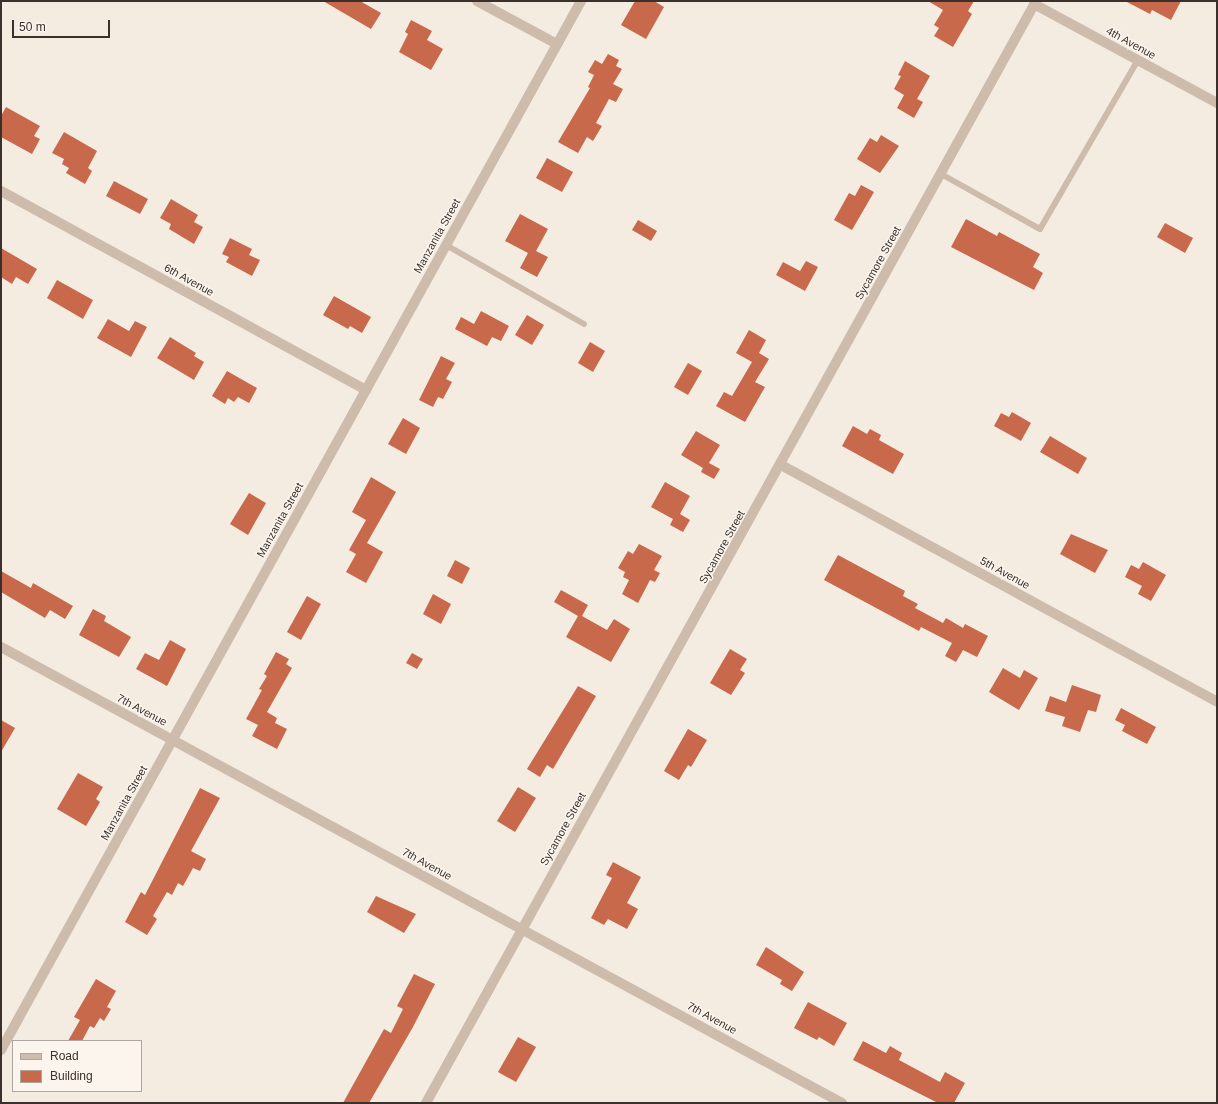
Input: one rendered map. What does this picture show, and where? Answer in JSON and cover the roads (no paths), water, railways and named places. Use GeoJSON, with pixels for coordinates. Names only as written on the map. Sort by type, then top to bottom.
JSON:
{"type":"FeatureCollection","features":[{"type":"Feature","properties":{"kind":"street"},"geometry":{"type":"LineString","coordinates":[[477,1],[557,44]]}},
{"type":"Feature","properties":{"kind":"street","name":"Manzanita Street"},"geometry":{"type":"LineString","coordinates":[[1,1050],[581,1]]}},
{"type":"Feature","properties":{"kind":"street","name":"4th Avenue"},"geometry":{"type":"LineString","coordinates":[[1035,2],[1217,103]]}},
{"type":"Feature","properties":{"kind":"street","name":"Sycamore Street"},"geometry":{"type":"LineString","coordinates":[[426,1103],[520,929],[781,465],[1035,2]]}},
{"type":"Feature","properties":{"kind":"street","name":"6th Avenue"},"geometry":{"type":"LineString","coordinates":[[1,191],[366,390]]}},
{"type":"Feature","properties":{"kind":"street","name":"5th Avenue"},"geometry":{"type":"LineString","coordinates":[[781,465],[1217,702]]}},
{"type":"Feature","properties":{"kind":"street","name":"7th Avenue"},"geometry":{"type":"LineString","coordinates":[[1,647],[842,1103]]}},
{"type":"Feature","properties":{"kind":"lane"},"geometry":{"type":"LineString","coordinates":[[941,174],[1040,229],[1138,60]]}},
{"type":"Feature","properties":{"kind":"lane"},"geometry":{"type":"LineString","coordinates":[[446,245],[584,324]]}}]}
